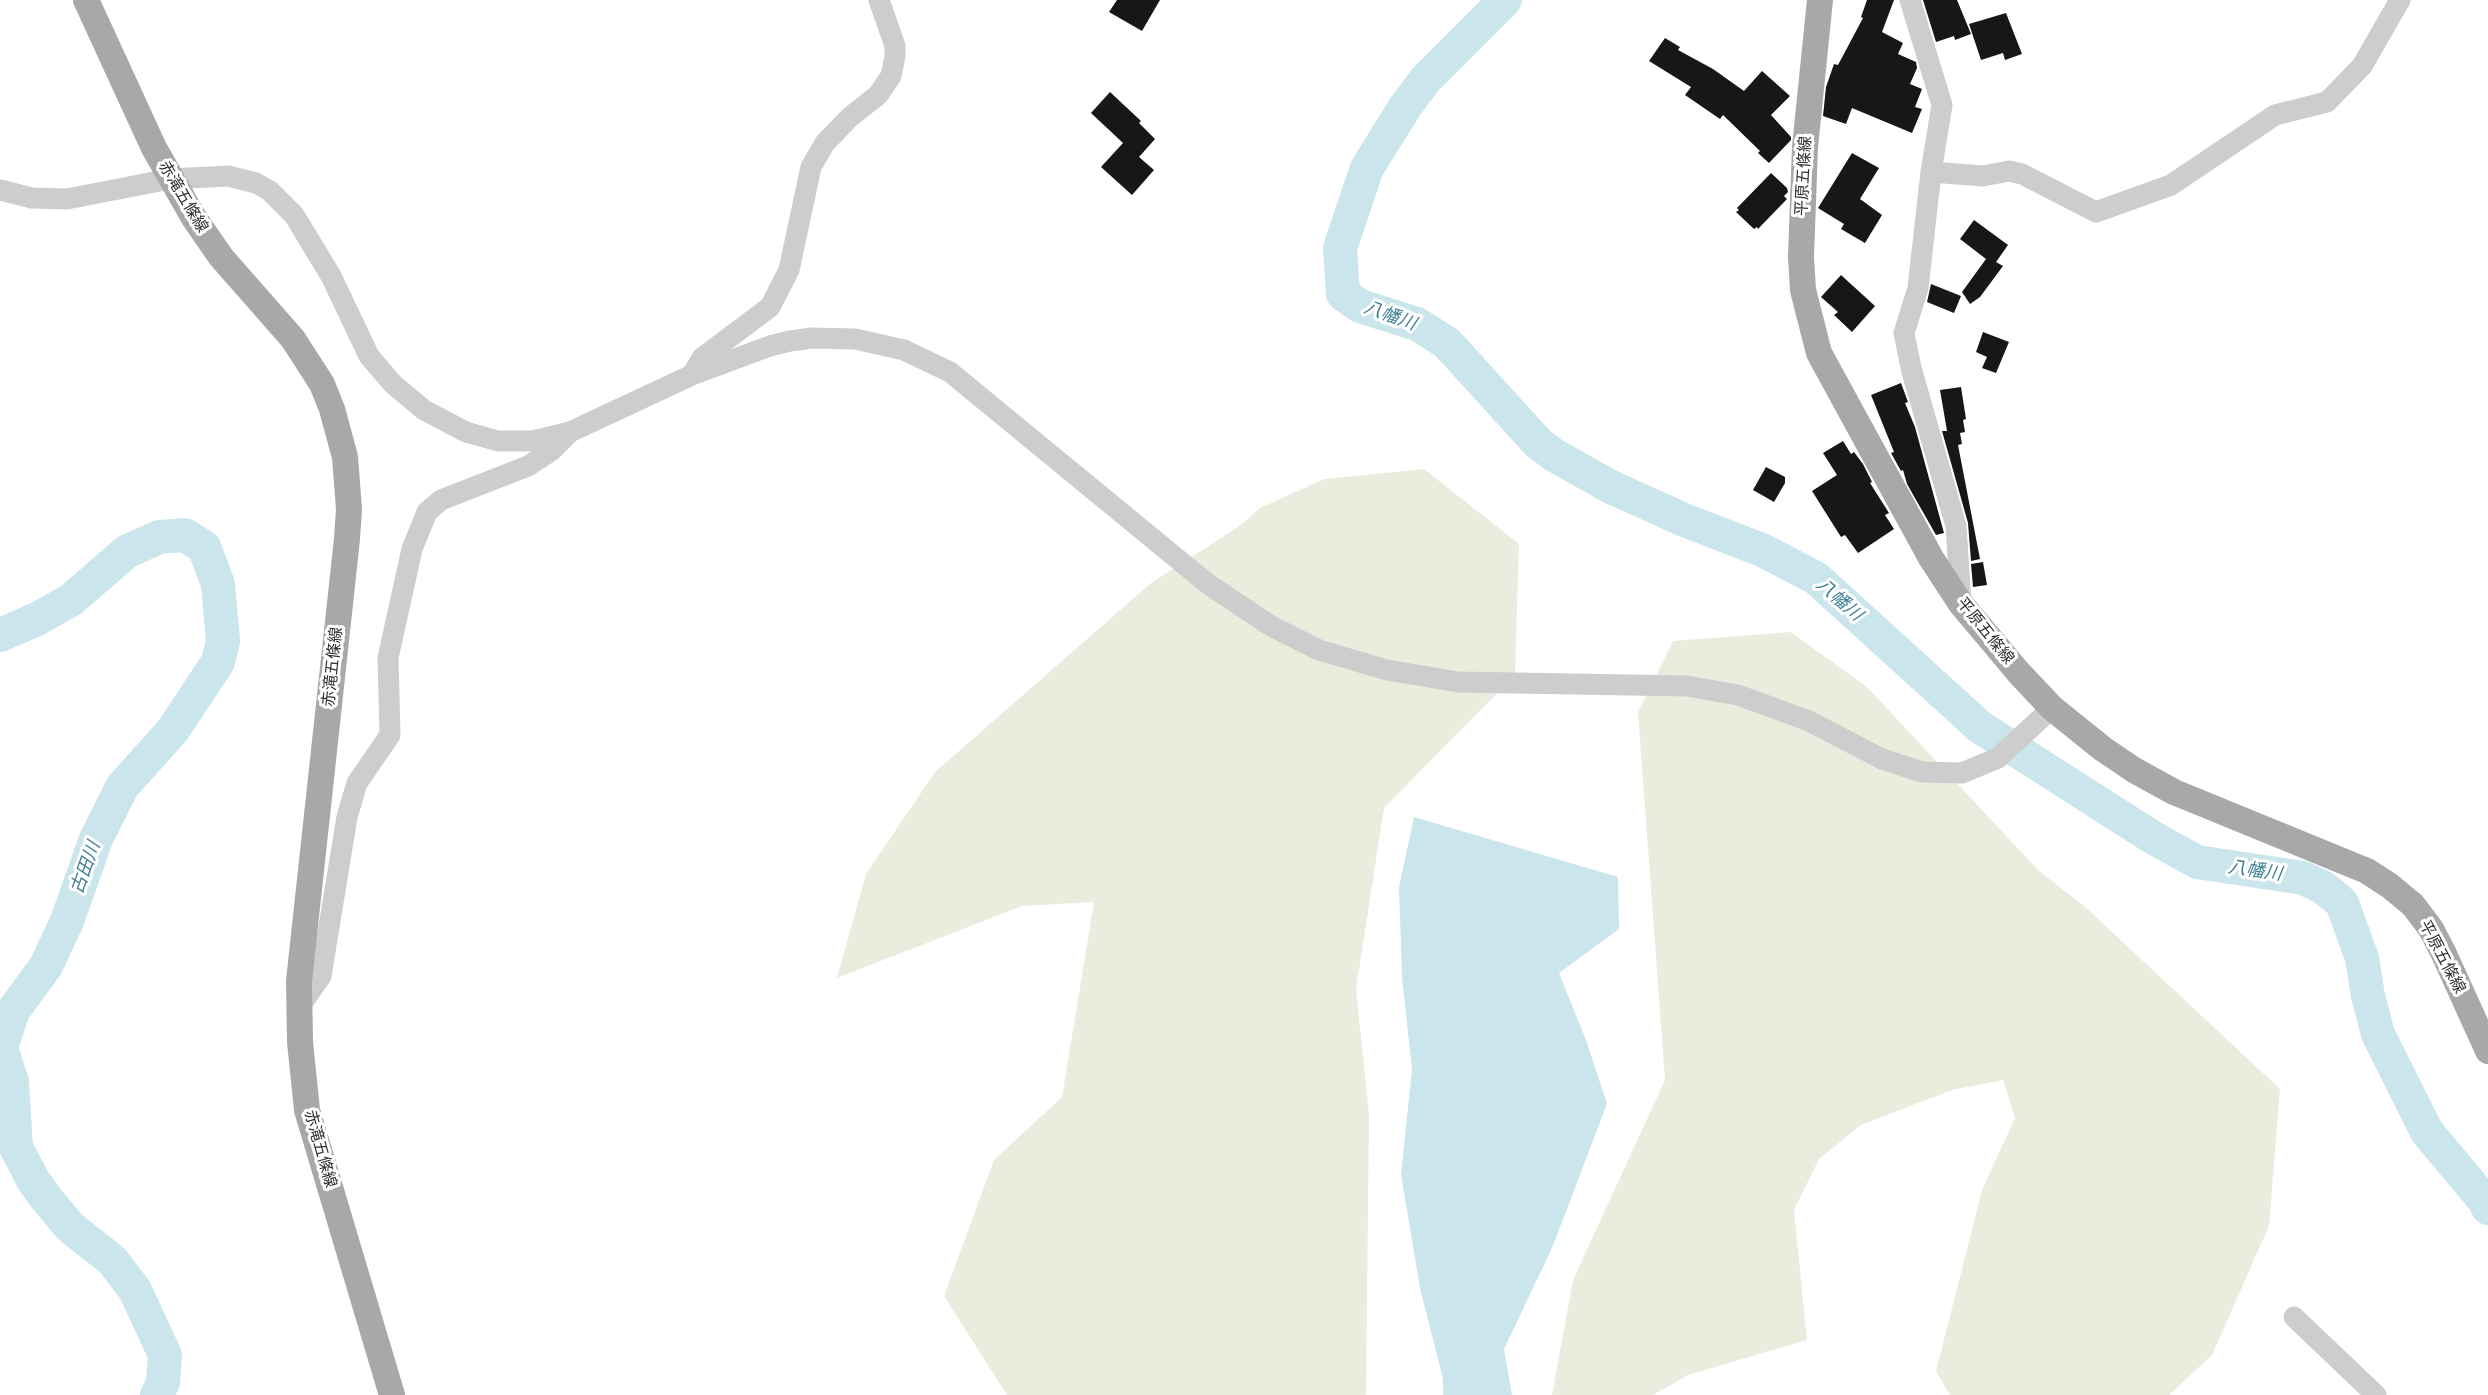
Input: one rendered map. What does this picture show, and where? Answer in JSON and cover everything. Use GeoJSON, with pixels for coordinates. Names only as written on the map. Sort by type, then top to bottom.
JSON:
{"type":"FeatureCollection","features":[{"type":"Feature","properties":{"kind":"main road","name":"赤滝五條線"},"geometry":{"type":"LineString","coordinates":[[86,0],[170,179],[220,257],[293,339],[308,361],[332,409],[345,457],[349,509],[347,539],[299,981],[298,1009],[302,1074],[308,1110],[392,1395]]}},
{"type":"Feature","properties":{"kind":"main road","name":"平原五條線"},"geometry":{"type":"LineString","coordinates":[[1820,0],[1810,90],[1800,257],[1808,316],[1819,353],[1832,381],[1931,558],[1961,604],[2011,664],[2052,708],[2134,770],[2174,792],[2367,871],[2413,905],[2431,929],[2488,1051]]}},
{"type":"Feature","properties":{"kind":"street"},"geometry":{"type":"LineString","coordinates":[[692,375],[702,358],[770,307],[789,270],[811,167],[825,142],[850,117],[878,95],[891,76],[895,46],[879,0]]}},
{"type":"Feature","properties":{"kind":"street"},"geometry":{"type":"LineString","coordinates":[[1911,0],[1942,105],[1931,172],[1918,288],[1904,333],[1911,368],[1956,526],[1961,604]]}},
{"type":"Feature","properties":{"kind":"street"},"geometry":{"type":"LineString","coordinates":[[1931,172],[1983,176],[2015,172],[2096,212],[2171,185],[2275,115],[2327,102],[2362,66],[2400,0]]}},
{"type":"Feature","properties":{"kind":"street"},"geometry":{"type":"LineString","coordinates":[[0,189],[32,198],[67,199],[170,179],[214,176],[242,179],[263,188],[283,202],[294,215],[331,276],[369,356],[393,384],[424,410],[466,432],[498,441],[532,441],[570,432],[692,375],[770,346],[812,338],[855,339],[880,343],[928,360],[950,372],[1208,584],[1271,626],[1319,650],[1387,670],[1458,682],[1687,686],[1738,694],[1809,721],[1882,759],[1922,772],[1962,773],[1998,758],[2052,708]]}},
{"type":"Feature","properties":{"kind":"street"},"geometry":{"type":"LineString","coordinates":[[298,1009],[321,976],[347,817],[357,783],[390,735],[388,658],[412,549],[427,512],[441,500],[528,466],[550,451],[570,432]]}},
{"type":"Feature","properties":{"kind":"street"},"geometry":{"type":"LineString","coordinates":[[2294,1317],[2376,1395]]}},
{"type":"Feature","properties":{"kind":"shaded area"},"geometry":{"type":"Polygon","coordinates":[[[1424,469],[1519,544],[1515,675],[1384,808],[1356,989],[1369,1115],[1366,1395],[1007,1395],[944,1296],[994,1160],[1062,1097],[1094,902],[1022,906],[837,978],[866,874],[935,772],[1151,583],[1238,527],[1260,508],[1324,479],[1424,469]]]}},
{"type":"Feature","properties":{"kind":"shaded area"},"geometry":{"type":"Polygon","coordinates":[[[1791,632],[1868,688],[2039,871],[2083,905],[2280,1089],[2269,1226],[2212,1355],[2169,1395],[1950,1395],[1936,1371],[1982,1190],[2015,1118],[2003,1080],[1952,1090],[1861,1125],[1819,1159],[1794,1210],[1807,1340],[1688,1375],[1653,1395],[1552,1395],[1573,1280],[1665,1080],[1638,712],[1673,641],[1791,632]]]}},
{"type":"Feature","properties":{"kind":"water"},"geometry":{"type":"Polygon","coordinates":[[[1414,817],[1618,877],[1619,929],[1559,973],[1586,1040],[1607,1104],[1552,1248],[1504,1349],[1512,1395],[1443,1395],[1443,1379],[1420,1288],[1401,1175],[1412,1069],[1402,977],[1399,887],[1414,817]]]}},
{"type":"Feature","properties":{"kind":"building"},"geometry":{"type":"Polygon","coordinates":[[[1117,0],[1160,0],[1142,31],[1109,12],[1117,0]]]}},
{"type":"Feature","properties":{"kind":"building"},"geometry":{"type":"Polygon","coordinates":[[[1867,0],[1894,0],[1882,32],[1903,43],[1898,54],[1916,62],[1917,68],[1910,84],[1922,89],[1915,107],[1922,109],[1912,133],[1852,108],[1846,124],[1823,116],[1826,87],[1834,64],[1838,65],[1863,18],[1861,17],[1867,0]]]}},
{"type":"Feature","properties":{"kind":"building"},"geometry":{"type":"Polygon","coordinates":[[[1923,0],[1957,0],[1971,34],[1955,40],[1954,36],[1936,42],[1923,0]]]}},
{"type":"Feature","properties":{"kind":"building"},"geometry":{"type":"Polygon","coordinates":[[[2006,13],[2022,54],[2005,60],[2003,53],[1981,60],[1969,24],[2006,13]]]}},
{"type":"Feature","properties":{"kind":"building"},"geometry":{"type":"Polygon","coordinates":[[[1665,38],[1680,47],[1678,50],[1713,69],[1744,91],[1762,71],[1790,96],[1771,115],[1791,137],[1791,140],[1769,163],[1758,153],[1760,151],[1723,115],[1720,119],[1685,95],[1691,87],[1649,61],[1665,38]]]}},
{"type":"Feature","properties":{"kind":"building"},"geometry":{"type":"Polygon","coordinates":[[[1110,92],[1141,121],[1139,123],[1155,139],[1139,157],[1154,170],[1132,195],[1101,167],[1123,143],[1091,113],[1110,92]]]}},
{"type":"Feature","properties":{"kind":"building"},"geometry":{"type":"Polygon","coordinates":[[[1852,153],[1879,168],[1860,199],[1882,215],[1865,243],[1841,229],[1844,224],[1818,208],[1852,153]]]}},
{"type":"Feature","properties":{"kind":"building"},"geometry":{"type":"Polygon","coordinates":[[[1771,173],[1787,188],[1788,192],[1784,196],[1787,199],[1758,229],[1757,227],[1754,229],[1736,212],[1739,210],[1737,208],[1771,173]]]}},
{"type":"Feature","properties":{"kind":"building"},"geometry":{"type":"Polygon","coordinates":[[[1974,220],[2008,245],[1996,262],[2003,266],[1980,297],[1970,304],[1962,292],[1986,259],[1960,239],[1974,220]]]}},
{"type":"Feature","properties":{"kind":"building"},"geometry":{"type":"Polygon","coordinates":[[[1841,275],[1875,306],[1852,332],[1834,315],[1838,312],[1821,297],[1841,275]]]}},
{"type":"Feature","properties":{"kind":"building"},"geometry":{"type":"Polygon","coordinates":[[[1931,284],[1961,296],[1954,313],[1927,302],[1931,284]]]}},
{"type":"Feature","properties":{"kind":"building"},"geometry":{"type":"Polygon","coordinates":[[[1983,332],[2009,342],[1996,373],[1982,368],[1987,357],[1976,352],[1983,332]]]}},
{"type":"Feature","properties":{"kind":"building"},"geometry":{"type":"Polygon","coordinates":[[[1901,383],[1944,533],[1936,535],[1907,484],[1903,470],[1901,471],[1891,453],[1894,452],[1871,395],[1901,383]]]}},
{"type":"Feature","properties":{"kind":"building"},"geometry":{"type":"Polygon","coordinates":[[[1961,387],[1966,419],[1963,420],[1965,432],[1960,433],[1962,444],[1958,445],[1980,559],[1971,561],[1968,523],[1942,431],[1947,431],[1940,390],[1961,387]]]}},
{"type":"Feature","properties":{"kind":"building"},"geometry":{"type":"Polygon","coordinates":[[[1843,441],[1851,454],[1854,452],[1863,464],[1872,482],[1870,483],[1889,513],[1885,515],[1894,529],[1858,553],[1845,535],[1841,537],[1812,491],[1837,475],[1823,453],[1843,441]]]}},
{"type":"Feature","properties":{"kind":"building"},"geometry":{"type":"Polygon","coordinates":[[[1766,467],[1785,477],[1785,483],[1774,502],[1753,490],[1766,467]]]}},
{"type":"Feature","properties":{"kind":"building"},"geometry":{"type":"Polygon","coordinates":[[[1983,562],[1987,585],[1973,587],[1971,564],[1983,562]]]}},
{"type":"Feature","properties":{"kind":"waterway","name":"八幡川"},"geometry":{"type":"LineString","coordinates":[[1505,0],[1425,80],[1405,107],[1367,168],[1340,248],[1343,294],[1360,306],[1417,324],[1447,343],[1538,443],[1554,455],[1609,486],[1684,520],[1762,550],[1816,578],[1980,727],[2152,837],[2197,862],[2303,878],[2324,888],[2342,903],[2362,958],[2368,996],[2378,1034],[2427,1132],[2484,1200],[2488,1208]]}},
{"type":"Feature","properties":{"kind":"waterway","name":"古田川"},"geometry":{"type":"LineString","coordinates":[[0,635],[35,620],[71,600],[126,552],[159,537],[185,535],[204,547],[218,584],[223,641],[218,662],[173,730],[122,787],[96,839],[67,921],[46,966],[13,1011],[1,1048],[12,1082],[16,1147],[33,1180],[70,1227],[112,1260],[135,1290],[165,1355],[163,1382],[157,1395]]}}]}
